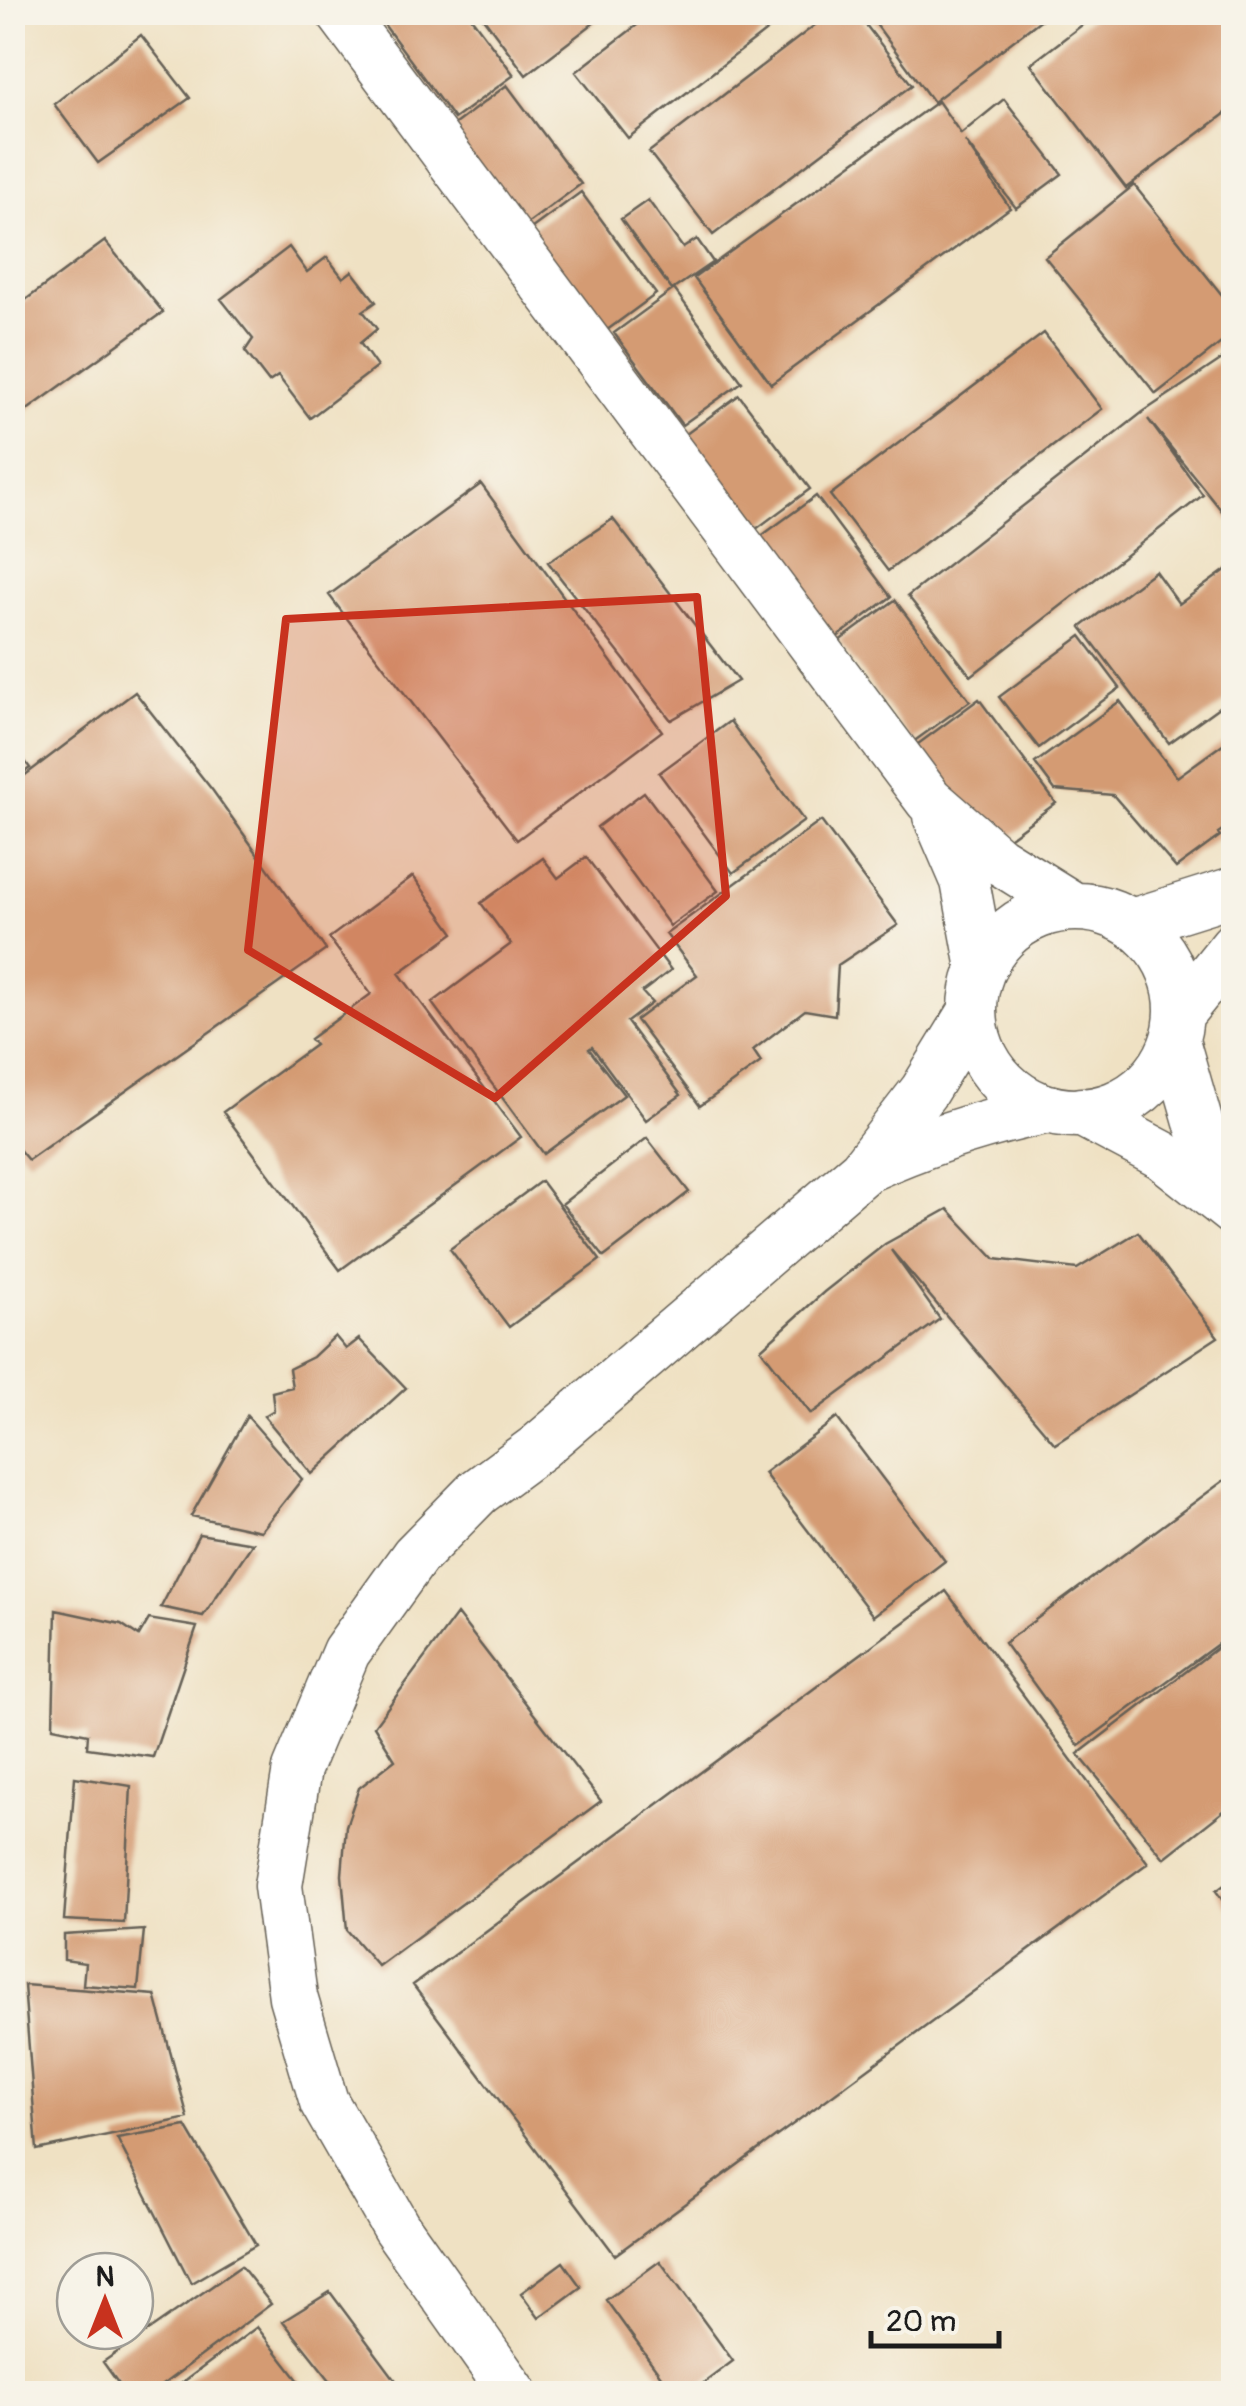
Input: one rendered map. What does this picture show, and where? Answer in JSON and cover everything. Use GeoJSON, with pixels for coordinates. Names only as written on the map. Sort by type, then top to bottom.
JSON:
{"type":"FeatureCollection","features":[{"type":"Feature","properties":{"kind":"street"},"geometry":{"type":"LineString","coordinates":[[340,12],[929,800],[997,859],[1074,907]]}},
{"type":"Feature","properties":{"kind":"street"},"geometry":{"type":"LineString","coordinates":[[929,800],[965,881],[977,990],[978,1044],[994,1073],[1018,1095],[1065,1111],[1162,1155],[1234,1212]]}},
{"type":"Feature","properties":{"kind":"street"},"geometry":{"type":"LineString","coordinates":[[1132,923],[1234,891]]}},
{"type":"Feature","properties":{"kind":"street"},"geometry":{"type":"LineString","coordinates":[[514,2394],[396,2227],[324,2102],[292,1997],[278,1886],[298,1769],[346,1652],[415,1556],[478,1492],[538,1447],[862,1171],[924,1091],[977,990],[996,943],[1018,924],[1045,911],[1074,907],[1104,910],[1132,923],[1152,940],[1167,962],[1176,987],[1177,1027],[1200,1128],[1234,1212]]}},
{"type":"Feature","properties":{"kind":"street"},"geometry":{"type":"LineString","coordinates":[[862,1171],[995,1120],[1112,1106],[1139,1091],[1160,1069],[1177,1027],[1234,946]]}},
{"type":"Feature","properties":{"kind":"highlighted area"},"geometry":{"type":"Polygon","coordinates":[[[697,597],[726,896],[495,1098],[248,950],[286,619],[697,597]]]}},
{"type":"Feature","properties":{"kind":"building"},"geometry":{"type":"Polygon","coordinates":[[[389,12],[467,12],[514,75],[454,119],[380,19],[389,12]]]}},
{"type":"Feature","properties":{"kind":"building"},"geometry":{"type":"Polygon","coordinates":[[[479,12],[608,12],[526,75],[479,12]]]}},
{"type":"Feature","properties":{"kind":"building"},"geometry":{"type":"Polygon","coordinates":[[[654,12],[791,12],[628,138],[576,72],[654,12]]]}},
{"type":"Feature","properties":{"kind":"building"},"geometry":{"type":"Polygon","coordinates":[[[832,12],[856,12],[912,85],[713,235],[649,152],[832,12]]]}},
{"type":"Feature","properties":{"kind":"building"},"geometry":{"type":"Polygon","coordinates":[[[867,12],[1051,12],[933,102],[867,12]]]}},
{"type":"Feature","properties":{"kind":"building"},"geometry":{"type":"Polygon","coordinates":[[[1099,12],[1234,12],[1234,107],[1126,188],[1031,64],[1099,12]]]}},
{"type":"Feature","properties":{"kind":"building"},"geometry":{"type":"Polygon","coordinates":[[[141,35],[190,98],[98,163],[54,104],[141,35]]]}},
{"type":"Feature","properties":{"kind":"building"},"geometry":{"type":"Polygon","coordinates":[[[507,85],[581,184],[520,229],[447,130],[507,85]]]}},
{"type":"Feature","properties":{"kind":"building"},"geometry":{"type":"Polygon","coordinates":[[[1004,99],[1062,174],[1016,208],[965,141],[1010,208],[771,384],[694,278],[938,101],[961,134],[1004,99]]]}},
{"type":"Feature","properties":{"kind":"building"},"geometry":{"type":"Polygon","coordinates":[[[1134,185],[1234,310],[1234,333],[1156,394],[1045,257],[1134,185]]]}},
{"type":"Feature","properties":{"kind":"building"},"geometry":{"type":"Polygon","coordinates":[[[581,192],[656,294],[599,336],[524,234],[581,192]]]}},
{"type":"Feature","properties":{"kind":"building"},"geometry":{"type":"Polygon","coordinates":[[[648,200],[683,248],[697,239],[713,262],[672,290],[621,219],[648,200]]]}},
{"type":"Feature","properties":{"kind":"building"},"geometry":{"type":"Polygon","coordinates":[[[105,241],[163,312],[12,421],[12,310],[105,241]]]}},
{"type":"Feature","properties":{"kind":"building"},"geometry":{"type":"Polygon","coordinates":[[[289,247],[307,272],[327,257],[343,278],[352,271],[376,302],[363,311],[377,329],[360,343],[377,367],[310,418],[278,376],[269,382],[245,351],[253,339],[221,299],[289,247]]]}},
{"type":"Feature","properties":{"kind":"building"},"geometry":{"type":"Polygon","coordinates":[[[674,289],[742,382],[682,425],[614,333],[674,289]]]}},
{"type":"Feature","properties":{"kind":"building"},"geometry":{"type":"Polygon","coordinates":[[[1044,333],[1102,409],[888,571],[830,495],[1044,333]]]}},
{"type":"Feature","properties":{"kind":"building"},"geometry":{"type":"Polygon","coordinates":[[[1234,351],[1234,526],[1148,419],[1203,495],[971,676],[908,596],[1143,412],[1234,351]]]}},
{"type":"Feature","properties":{"kind":"building"},"geometry":{"type":"Polygon","coordinates":[[[739,395],[810,489],[748,535],[678,440],[739,395]]]}},
{"type":"Feature","properties":{"kind":"building"},"geometry":{"type":"Polygon","coordinates":[[[481,484],[662,731],[517,840],[329,595],[481,484]]]}},
{"type":"Feature","properties":{"kind":"building"},"geometry":{"type":"Polygon","coordinates":[[[816,496],[891,597],[829,643],[753,542],[816,496]]]}},
{"type":"Feature","properties":{"kind":"building"},"geometry":{"type":"Polygon","coordinates":[[[613,519],[738,681],[671,720],[548,562],[613,519]]]}},
{"type":"Feature","properties":{"kind":"building"},"geometry":{"type":"Polygon","coordinates":[[[1234,564],[1234,696],[1169,743],[1081,627],[1155,571],[1179,604],[1234,564]]]}},
{"type":"Feature","properties":{"kind":"building"},"geometry":{"type":"Polygon","coordinates":[[[895,600],[970,701],[913,742],[839,641],[895,600]]]}},
{"type":"Feature","properties":{"kind":"building"},"geometry":{"type":"Polygon","coordinates":[[[1081,636],[1120,688],[1039,748],[999,697],[1081,636]]]}},
{"type":"Feature","properties":{"kind":"building"},"geometry":{"type":"Polygon","coordinates":[[[135,692],[213,791],[326,950],[28,1160],[12,1141],[12,785],[135,692]]]}},
{"type":"Feature","properties":{"kind":"building"},"geometry":{"type":"Polygon","coordinates":[[[979,699],[1056,803],[991,851],[914,747],[979,699]]]}},
{"type":"Feature","properties":{"kind":"building"},"geometry":{"type":"Polygon","coordinates":[[[1120,701],[1177,777],[1234,736],[1234,822],[1176,868],[1113,795],[1055,790],[1035,763],[1120,701]]]}},
{"type":"Feature","properties":{"kind":"building"},"geometry":{"type":"Polygon","coordinates":[[[730,721],[804,821],[733,873],[659,773],[730,721]]]}},
{"type":"Feature","properties":{"kind":"building"},"geometry":{"type":"Polygon","coordinates":[[[12,744],[30,768],[12,780],[12,744]]]}},
{"type":"Feature","properties":{"kind":"building"},"geometry":{"type":"Polygon","coordinates":[[[644,792],[718,891],[670,926],[597,827],[644,792]]]}},
{"type":"Feature","properties":{"kind":"building"},"geometry":{"type":"Polygon","coordinates":[[[821,821],[898,925],[838,965],[835,1015],[805,1010],[753,1050],[761,1062],[700,1106],[636,1020],[697,975],[666,934],[821,821]]]}},
{"type":"Feature","properties":{"kind":"building"},"geometry":{"type":"Polygon","coordinates":[[[586,857],[671,970],[642,992],[652,1003],[627,1022],[681,1095],[646,1120],[592,1047],[589,1049],[624,1095],[544,1154],[432,1003],[511,944],[481,903],[543,858],[558,878],[586,857]]]}},
{"type":"Feature","properties":{"kind":"building"},"geometry":{"type":"Polygon","coordinates":[[[413,876],[454,933],[399,973],[521,1137],[340,1270],[223,1112],[315,1045],[310,1039],[371,994],[329,938],[413,876]]]}},
{"type":"Feature","properties":{"kind":"building"},"geometry":{"type":"Polygon","coordinates":[[[647,1138],[689,1192],[604,1257],[562,1204],[647,1138]]]}},
{"type":"Feature","properties":{"kind":"building"},"geometry":{"type":"Polygon","coordinates":[[[541,1181],[600,1260],[509,1327],[450,1249],[541,1181]]]}},
{"type":"Feature","properties":{"kind":"building"},"geometry":{"type":"Polygon","coordinates":[[[948,1209],[995,1259],[1077,1269],[1138,1232],[1218,1337],[1055,1444],[891,1250],[940,1319],[811,1414],[761,1349],[885,1244],[948,1209]]]}},
{"type":"Feature","properties":{"kind":"building"},"geometry":{"type":"Polygon","coordinates":[[[335,1336],[346,1349],[359,1339],[406,1388],[312,1474],[264,1416],[274,1410],[272,1392],[292,1387],[289,1369],[313,1357],[335,1336]]]}},
{"type":"Feature","properties":{"kind":"building"},"geometry":{"type":"Polygon","coordinates":[[[247,1416],[302,1479],[261,1531],[191,1516],[247,1416]]]}},
{"type":"Feature","properties":{"kind":"building"},"geometry":{"type":"Polygon","coordinates":[[[837,1418],[945,1561],[873,1616],[764,1473],[837,1418]]]}},
{"type":"Feature","properties":{"kind":"building"},"geometry":{"type":"Polygon","coordinates":[[[1234,1473],[1234,1632],[1079,1746],[1004,1643],[1234,1473]]]}},
{"type":"Feature","properties":{"kind":"building"},"geometry":{"type":"Polygon","coordinates":[[[199,1534],[253,1543],[203,1616],[161,1607],[199,1534]]]}},
{"type":"Feature","properties":{"kind":"building"},"geometry":{"type":"Polygon","coordinates":[[[946,1591],[1148,1863],[615,2255],[413,1985],[946,1591]]]}},
{"type":"Feature","properties":{"kind":"building"},"geometry":{"type":"Polygon","coordinates":[[[56,1610],[121,1624],[139,1636],[149,1619],[197,1627],[153,1757],[87,1748],[88,1734],[53,1727],[56,1610]]]}},
{"type":"Feature","properties":{"kind":"building"},"geometry":{"type":"Polygon","coordinates":[[[457,1614],[601,1801],[378,1966],[347,1930],[342,1875],[346,1826],[359,1788],[395,1760],[374,1726],[457,1614]]]}},
{"type":"Feature","properties":{"kind":"building"},"geometry":{"type":"Polygon","coordinates":[[[1234,1635],[1234,1803],[1164,1858],[1078,1754],[1234,1635]]]}},
{"type":"Feature","properties":{"kind":"building"},"geometry":{"type":"Polygon","coordinates":[[[75,1777],[131,1786],[124,1923],[64,1920],[75,1777]]]}},
{"type":"Feature","properties":{"kind":"building"},"geometry":{"type":"Polygon","coordinates":[[[1234,1878],[1234,1916],[1216,1891],[1234,1878]]]}},
{"type":"Feature","properties":{"kind":"building"},"geometry":{"type":"Polygon","coordinates":[[[144,1930],[138,1989],[83,1985],[85,1963],[64,1960],[64,1935],[144,1930]]]}},
{"type":"Feature","properties":{"kind":"building"},"geometry":{"type":"Polygon","coordinates":[[[24,1985],[155,1995],[188,2118],[37,2150],[24,1985]]]}},
{"type":"Feature","properties":{"kind":"building"},"geometry":{"type":"Polygon","coordinates":[[[186,2126],[256,2245],[191,2283],[117,2138],[186,2126]]]}},
{"type":"Feature","properties":{"kind":"building"},"geometry":{"type":"Polygon","coordinates":[[[660,2261],[733,2361],[689,2394],[674,2394],[606,2300],[660,2261]]]}},
{"type":"Feature","properties":{"kind":"building"},"geometry":{"type":"Polygon","coordinates":[[[563,2262],[581,2287],[539,2318],[521,2293],[563,2262]]]}},
{"type":"Feature","properties":{"kind":"building"},"geometry":{"type":"Polygon","coordinates":[[[241,2266],[271,2304],[150,2394],[126,2394],[103,2362],[119,2351],[155,2351],[155,2326],[241,2266]]]}},
{"type":"Feature","properties":{"kind":"building"},"geometry":{"type":"Polygon","coordinates":[[[330,2292],[406,2394],[341,2394],[283,2321],[330,2292]]]}},
{"type":"Feature","properties":{"kind":"building"},"geometry":{"type":"Polygon","coordinates":[[[257,2327],[309,2394],[167,2394],[257,2327]]]}}]}
